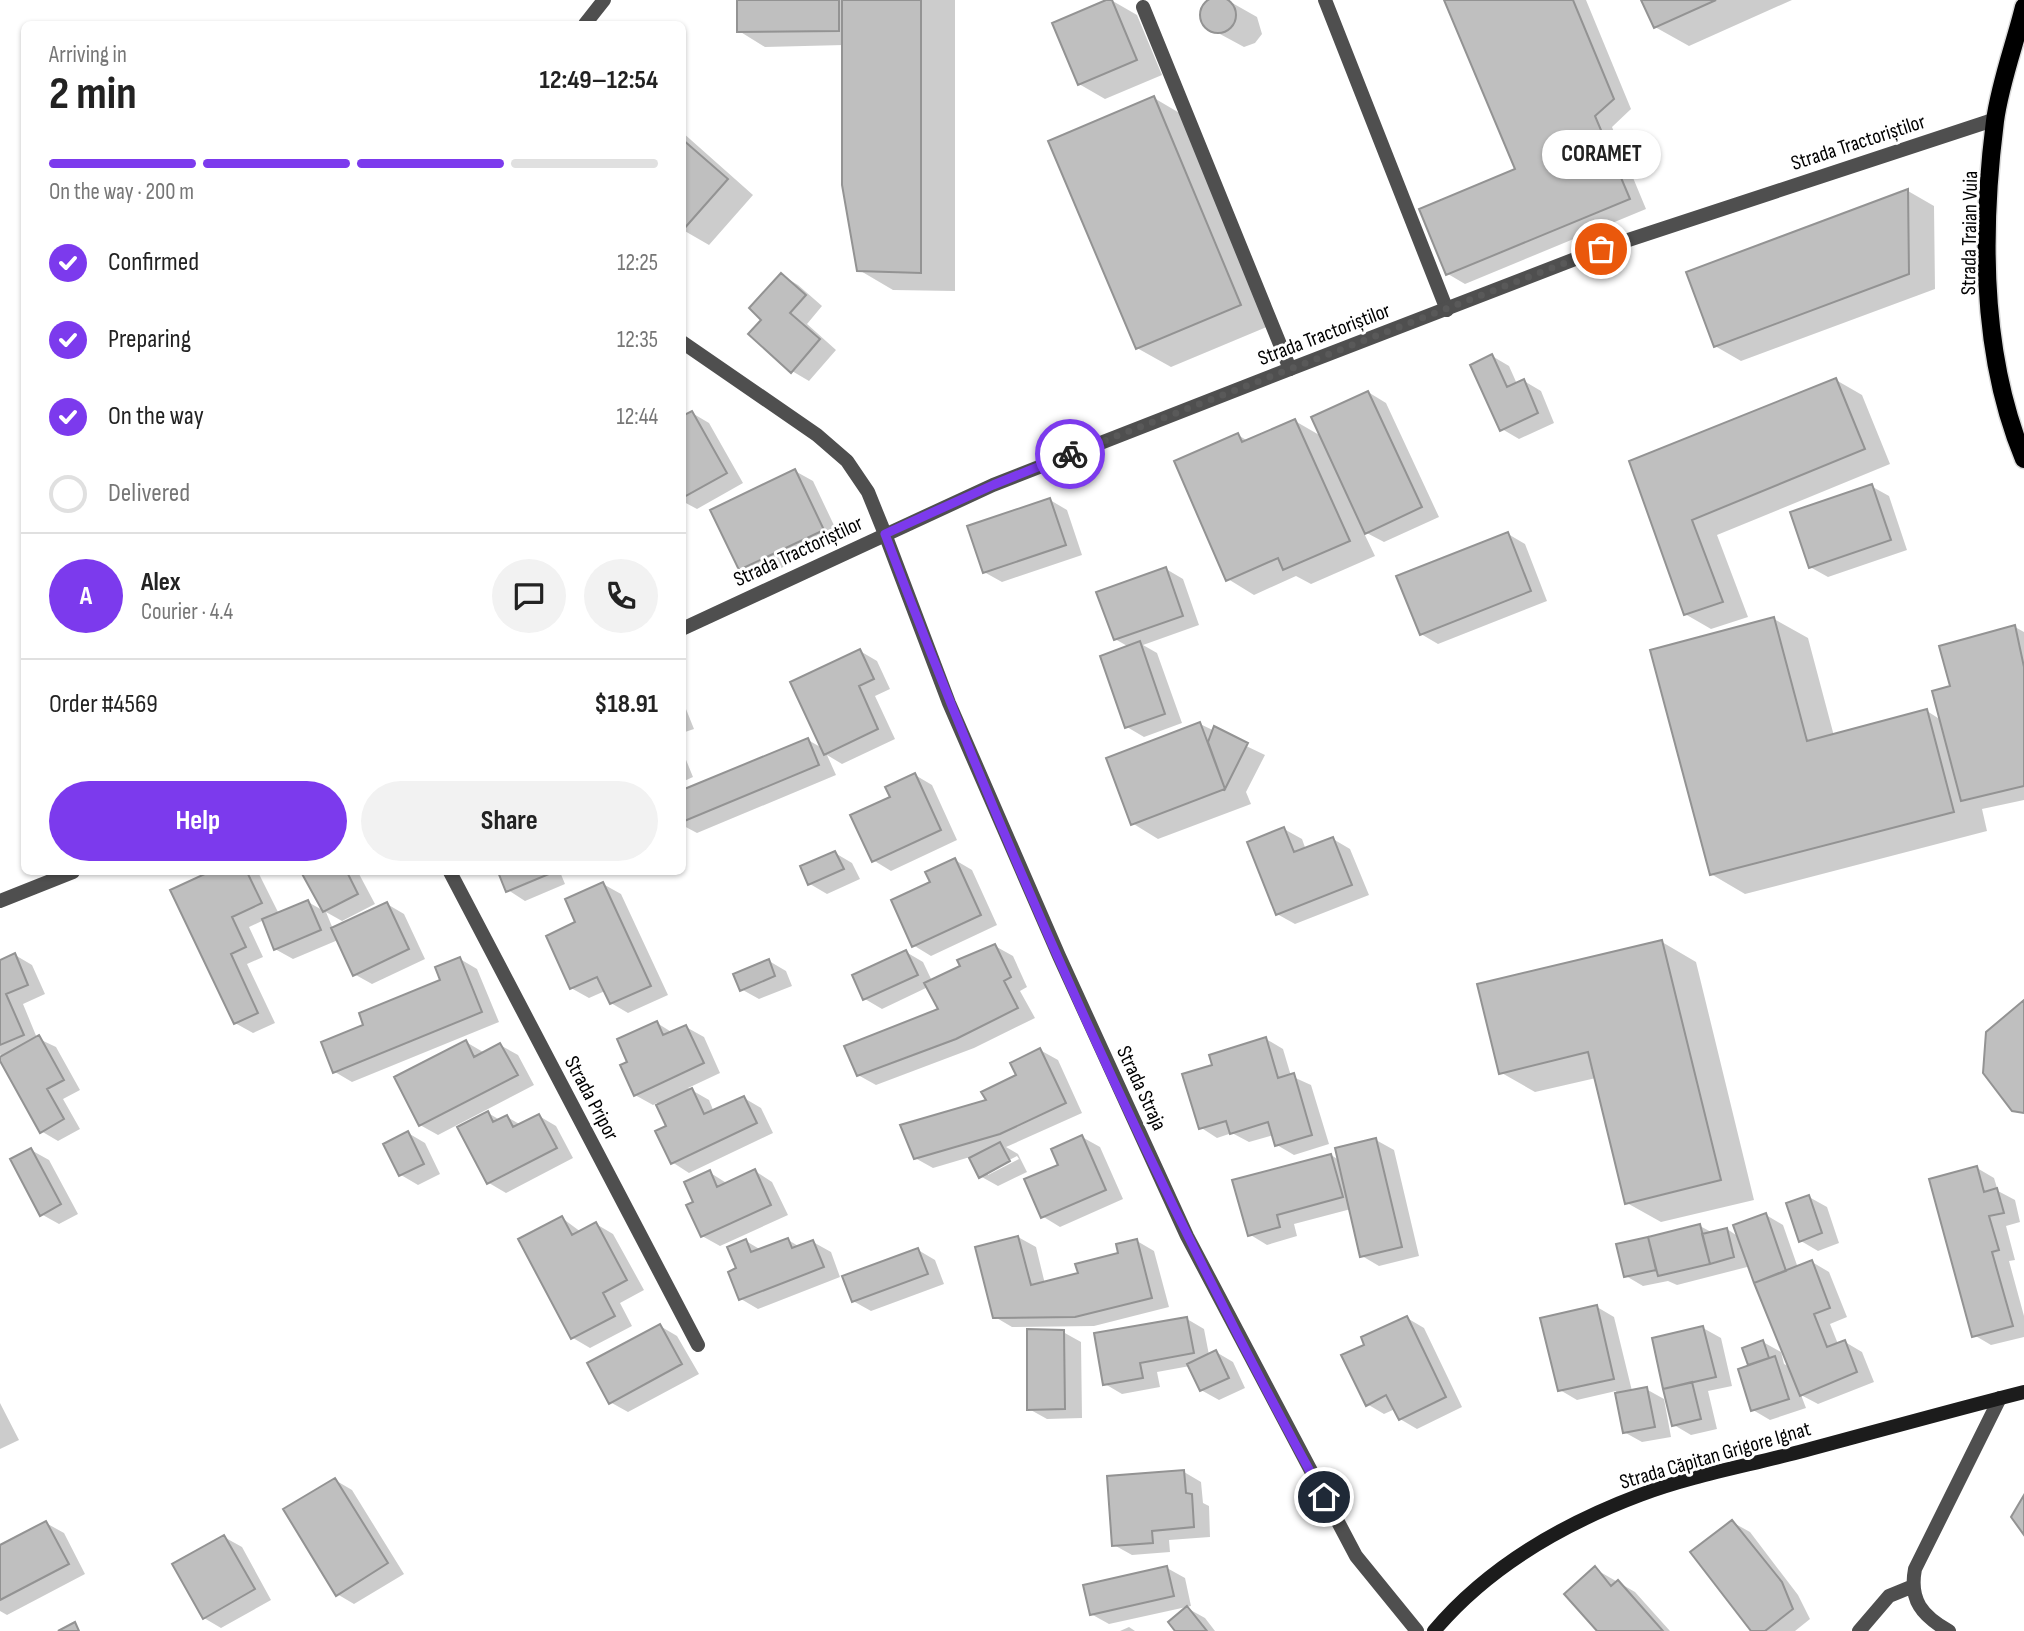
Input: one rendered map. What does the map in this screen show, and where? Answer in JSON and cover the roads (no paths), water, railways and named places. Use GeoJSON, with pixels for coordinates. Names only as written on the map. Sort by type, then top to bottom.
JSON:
{"type":"FeatureCollection","features":[{"type":"Feature","properties":{"kind":"main road","name":"Strada Traian Vuia"},"geometry":{"type":"LineString","coordinates":[[2024,7],[1996,119],[1989,220],[1989,280],[1994,345],[2015,437],[2024,459]]}},
{"type":"Feature","properties":{"kind":"main road","name":"Strada Căpitan Grigore Ignat"},"geometry":{"type":"LineString","coordinates":[[1434,1631],[1453,1608],[1483,1582],[1528,1552],[1575,1524],[1641,1495],[2024,1392]]}},
{"type":"Feature","properties":{"kind":"street"},"geometry":{"type":"LineString","coordinates":[[587,21],[604,0]]}},
{"type":"Feature","properties":{"kind":"street"},"geometry":{"type":"LineString","coordinates":[[1325,0],[1447,310]]}},
{"type":"Feature","properties":{"kind":"street"},"geometry":{"type":"LineString","coordinates":[[1143,7],[1290,369]]}},
{"type":"Feature","properties":{"kind":"street","name":"Strada Tractoriștilor"},"geometry":{"type":"LineString","coordinates":[[686,627],[993,485],[1290,369],[1601,249],[1996,119]]}},
{"type":"Feature","properties":{"kind":"street","name":"Strada Straja"},"geometry":{"type":"LineString","coordinates":[[686,345],[817,435],[847,461],[868,492],[954,715],[1059,956],[1187,1236],[1356,1556],[1417,1631]]}},
{"type":"Feature","properties":{"kind":"street"},"geometry":{"type":"LineString","coordinates":[[0,901],[65,875]]}},
{"type":"Feature","properties":{"kind":"street","name":"Strada Pripor"},"geometry":{"type":"LineString","coordinates":[[452,875],[698,1345]]}},
{"type":"Feature","properties":{"kind":"street"},"geometry":{"type":"LineString","coordinates":[[1949,1631],[1919,1607],[1911,1587],[1915,1569],[2000,1398]]}},
{"type":"Feature","properties":{"kind":"street"},"geometry":{"type":"LineString","coordinates":[[1859,1631],[1889,1596],[1911,1587]]}},
{"type":"Feature","properties":{"kind":"place","name":"CORAMET"},"geometry":{"type":"Point","coordinates":[1601,249]}}]}
